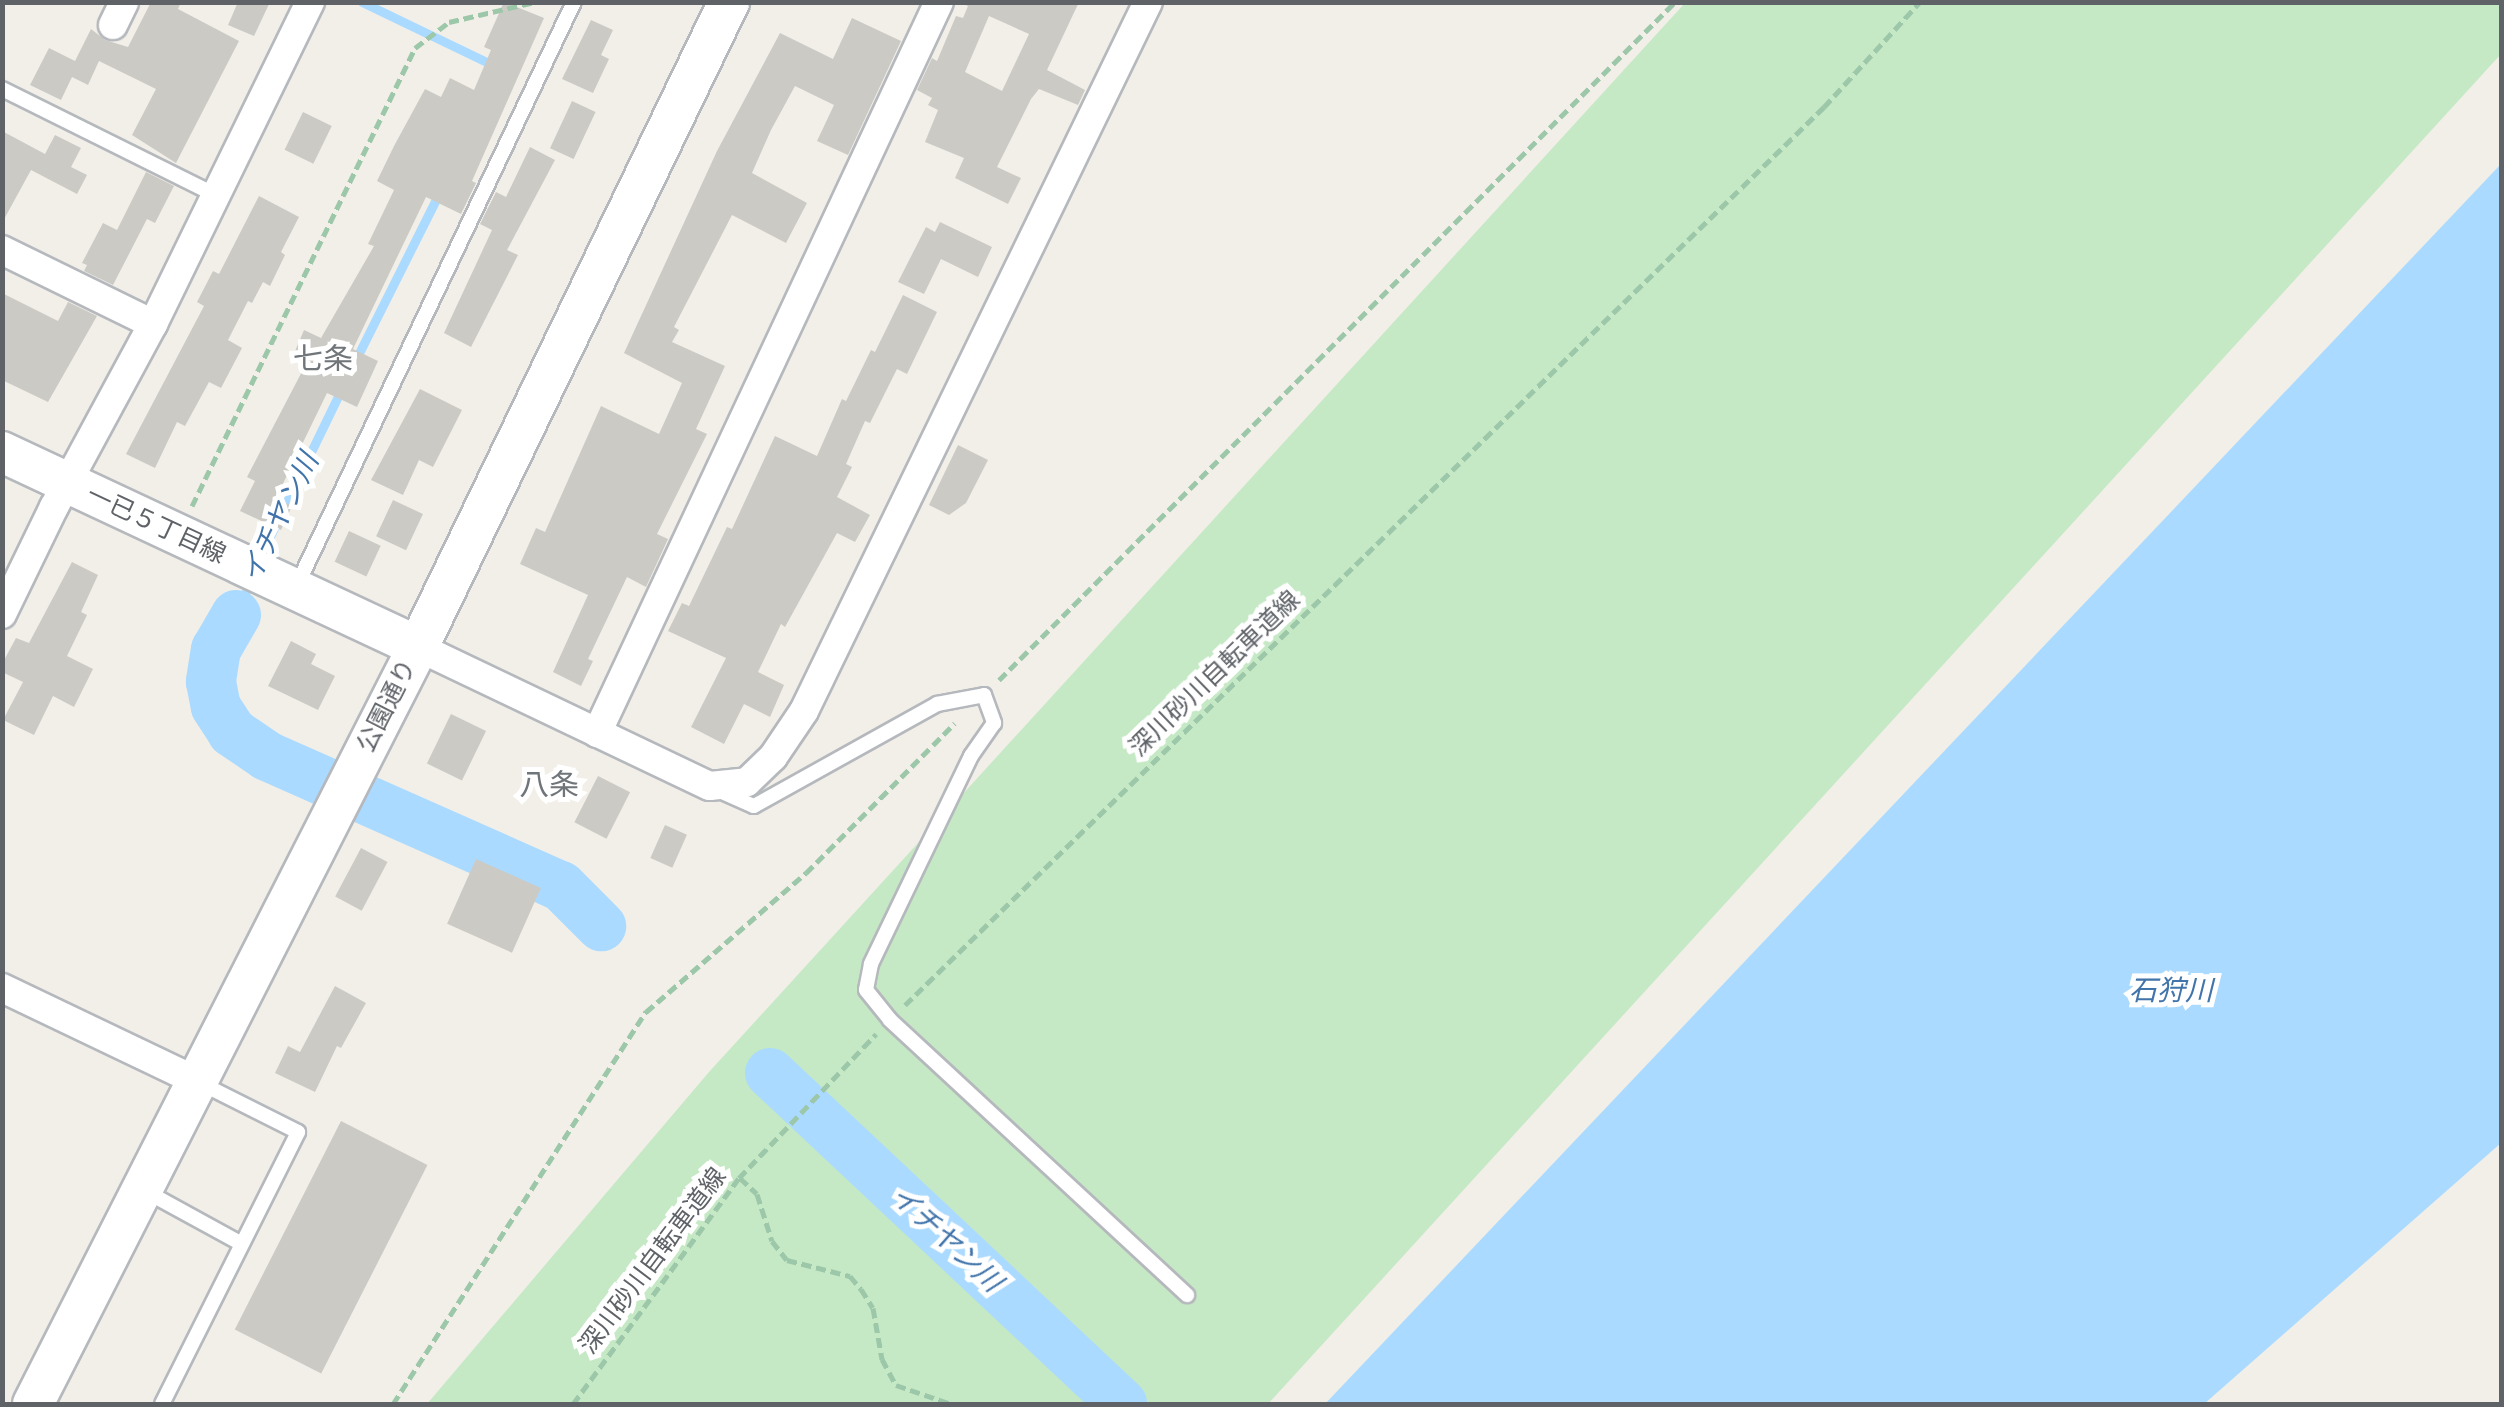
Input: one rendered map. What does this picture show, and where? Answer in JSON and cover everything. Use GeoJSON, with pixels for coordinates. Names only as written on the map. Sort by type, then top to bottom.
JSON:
{"type":"FeatureCollection","features":[{"type":"Feature","properties":{"kind":"street"},"geometry":{"type":"LineString","coordinates":[[2,614],[153,324],[310,2]]}},
{"type":"Feature","properties":{"kind":"street","name":"公園通り"},"geometry":{"type":"LineString","coordinates":[[34,1404],[418,647],[729,2]]}},
{"type":"Feature","properties":{"kind":"street"},"geometry":{"type":"LineString","coordinates":[[598,733],[939,2]]}},
{"type":"Feature","properties":{"kind":"street"},"geometry":{"type":"LineString","coordinates":[[418,647],[710,786],[746,782],[772,757],[804,711],[1148,2]]}},
{"type":"Feature","properties":{"kind":"street"},"geometry":{"type":"LineString","coordinates":[[2,250],[153,324]]}},
{"type":"Feature","properties":{"kind":"street","name":"一已５丁目線"},"geometry":{"type":"LineString","coordinates":[[2,452],[418,647]]}},
{"type":"Feature","properties":{"kind":"street"},"geometry":{"type":"LineString","coordinates":[[2,988],[196,1081]]}},
{"type":"Feature","properties":{"kind":"lane"},"geometry":{"type":"LineString","coordinates":[[294,590],[574,2]]}},
{"type":"Feature","properties":{"kind":"lane"},"geometry":{"type":"LineString","coordinates":[[2,90],[216,195]]}},
{"type":"Feature","properties":{"kind":"lane"},"geometry":{"type":"LineString","coordinates":[[710,786],[754,806],[936,704],[984,695],[994,724],[971,756],[871,964],[866,990],[890,1020],[1186,1295]]}},
{"type":"Feature","properties":{"kind":"lane"},"geometry":{"type":"LineString","coordinates":[[162,1404],[298,1132],[196,1081]]}},
{"type":"Feature","properties":{"kind":"lane"},"geometry":{"type":"LineString","coordinates":[[142,1190],[242,1244]]}},
{"type":"Feature","properties":{"kind":"path"},"geometry":{"type":"LineString","coordinates":[[192,506],[415,48],[449,22],[536,2]]}},
{"type":"Feature","properties":{"kind":"path"},"geometry":{"type":"LineString","coordinates":[[393,1404],[646,1012],[806,873],[1675,2]]}},
{"type":"Feature","properties":{"kind":"path","name":"深川砂川自転車道線"},"geometry":{"type":"LineString","coordinates":[[573,1404],[739,1178],[836,1074],[1824,106],[1920,2]]}},
{"type":"Feature","properties":{"kind":"path"},"geometry":{"type":"LineString","coordinates":[[739,1178],[757,1194],[772,1240],[787,1260],[850,1276],[861,1289],[874,1308],[882,1359],[896,1385],[951,1404]]}},
{"type":"Feature","properties":{"kind":"green space"},"geometry":{"type":"Polygon","coordinates":[[[1685,3],[2501,3],[2501,54],[1268,1404],[427,1404],[709,1072],[1685,3]]]}},
{"type":"Feature","properties":{"kind":"water","name":"石狩川"},"geometry":{"type":"Polygon","coordinates":[[[2501,164],[2501,1143],[2204,1404],[1325,1404],[2501,164]]]}},
{"type":"Feature","properties":{"kind":"building"},"geometry":{"type":"Polygon","coordinates":[[[151,2],[181,2],[178,9],[239,41],[176,163],[132,135],[156,89],[99,61],[88,85],[72,77],[61,100],[30,85],[49,48],[75,61],[91,29],[105,40],[128,47],[151,2]]]}},
{"type":"Feature","properties":{"kind":"building"},"geometry":{"type":"Polygon","coordinates":[[[238,2],[270,2],[254,36],[228,25],[238,2]]]}},
{"type":"Feature","properties":{"kind":"building"},"geometry":{"type":"Polygon","coordinates":[[[504,2],[544,18],[461,214],[426,197],[353,349],[378,361],[357,407],[327,393],[276,498],[292,506],[281,530],[240,511],[255,481],[247,477],[307,362],[293,356],[304,330],[321,338],[374,246],[368,244],[394,190],[377,181],[394,146],[425,89],[441,97],[450,78],[474,90],[491,50],[484,47],[504,2]]]}},
{"type":"Feature","properties":{"kind":"building"},"geometry":{"type":"Polygon","coordinates":[[[959,2],[1079,2],[1047,70],[1085,90],[1078,105],[1039,89],[1031,99],[997,167],[1021,178],[1008,204],[955,178],[964,158],[925,142],[938,110],[928,105],[932,98],[917,90],[932,58],[937,61],[956,16],[963,18],[968,6],[959,2]],[[989,16],[965,72],[1002,91],[1029,34],[989,16]]]}},
{"type":"Feature","properties":{"kind":"building"},"geometry":{"type":"Polygon","coordinates":[[[852,18],[901,41],[848,155],[817,141],[834,105],[795,86],[771,130],[752,173],[807,203],[786,243],[732,215],[674,327],[679,330],[672,342],[725,366],[696,429],[707,434],[657,534],[668,539],[646,587],[627,577],[588,659],[593,661],[581,686],[553,672],[588,595],[520,564],[536,528],[545,532],[601,406],[659,434],[682,383],[624,353],[717,151],[780,33],[833,59],[852,18]]]}},
{"type":"Feature","properties":{"kind":"building"},"geometry":{"type":"Polygon","coordinates":[[[591,20],[613,30],[601,55],[609,59],[593,93],[562,79],[591,20]]]}},
{"type":"Feature","properties":{"kind":"building"},"geometry":{"type":"Polygon","coordinates":[[[572,101],[596,112],[574,159],[550,148],[572,101]]]}},
{"type":"Feature","properties":{"kind":"building"},"geometry":{"type":"Polygon","coordinates":[[[303,112],[332,126],[313,164],[285,150],[303,112]]]}},
{"type":"Feature","properties":{"kind":"building"},"geometry":{"type":"Polygon","coordinates":[[[2,131],[45,154],[55,135],[81,148],[71,167],[87,175],[77,194],[31,170],[2,223],[2,131]]]}},
{"type":"Feature","properties":{"kind":"building"},"geometry":{"type":"Polygon","coordinates":[[[530,147],[555,160],[507,250],[518,255],[471,347],[444,333],[492,230],[480,224],[496,192],[506,197],[530,147]]]}},
{"type":"Feature","properties":{"kind":"building"},"geometry":{"type":"Polygon","coordinates":[[[146,172],[174,186],[155,223],[147,219],[113,285],[84,271],[87,265],[82,263],[103,223],[117,230],[146,172]]]}},
{"type":"Feature","properties":{"kind":"building"},"geometry":{"type":"Polygon","coordinates":[[[259,196],[299,217],[281,252],[285,255],[270,286],[263,282],[252,303],[248,301],[228,340],[242,348],[221,388],[209,382],[185,426],[177,422],[155,468],[126,454],[204,306],[197,302],[213,271],[219,274],[259,196]]]}},
{"type":"Feature","properties":{"kind":"building"},"geometry":{"type":"Polygon","coordinates":[[[940,222],[992,247],[978,277],[941,259],[924,294],[898,282],[926,227],[935,232],[940,222]]]}},
{"type":"Feature","properties":{"kind":"building"},"geometry":{"type":"Polygon","coordinates":[[[2,293],[58,321],[68,302],[97,316],[48,402],[2,380],[2,293]]]}},
{"type":"Feature","properties":{"kind":"building"},"geometry":{"type":"Polygon","coordinates":[[[903,295],[937,312],[907,374],[897,369],[870,423],[865,421],[846,464],[852,467],[837,497],[870,515],[855,542],[837,533],[785,627],[781,624],[758,672],[784,685],[770,717],[744,704],[724,744],[691,727],[726,658],[668,631],[682,603],[689,606],[727,527],[732,529],[775,436],[817,456],[842,399],[846,401],[871,350],[875,352],[903,295]]]}},
{"type":"Feature","properties":{"kind":"building"},"geometry":{"type":"Polygon","coordinates":[[[420,389],[462,410],[433,467],[419,460],[403,495],[371,480],[420,389]]]}},
{"type":"Feature","properties":{"kind":"building"},"geometry":{"type":"Polygon","coordinates":[[[958,445],[988,460],[966,503],[949,515],[929,505],[958,445]]]}},
{"type":"Feature","properties":{"kind":"building"},"geometry":{"type":"Polygon","coordinates":[[[393,500],[423,514],[406,550],[376,536],[393,500]]]}},
{"type":"Feature","properties":{"kind":"building"},"geometry":{"type":"Polygon","coordinates":[[[349,531],[381,546],[366,577],[335,562],[349,531]]]}},
{"type":"Feature","properties":{"kind":"building"},"geometry":{"type":"Polygon","coordinates":[[[72,562],[98,575],[81,612],[87,615],[67,656],[93,669],[74,707],[53,696],[34,735],[3,720],[23,682],[2,672],[2,664],[16,638],[29,643],[72,562]]]}},
{"type":"Feature","properties":{"kind":"building"},"geometry":{"type":"Polygon","coordinates":[[[291,641],[316,654],[311,664],[335,676],[318,710],[268,686],[291,641]]]}},
{"type":"Feature","properties":{"kind":"building"},"geometry":{"type":"Polygon","coordinates":[[[451,714],[486,731],[462,781],[427,763],[451,714]]]}},
{"type":"Feature","properties":{"kind":"building"},"geometry":{"type":"Polygon","coordinates":[[[598,776],[630,792],[606,839],[574,822],[598,776]]]}},
{"type":"Feature","properties":{"kind":"building"},"geometry":{"type":"Polygon","coordinates":[[[665,825],[687,835],[672,868],[650,858],[665,825]]]}},
{"type":"Feature","properties":{"kind":"building"},"geometry":{"type":"Polygon","coordinates":[[[361,848],[387,862],[362,911],[335,897],[361,848]]]}},
{"type":"Feature","properties":{"kind":"building"},"geometry":{"type":"Polygon","coordinates":[[[476,859],[541,888],[512,953],[447,924],[476,859]]]}},
{"type":"Feature","properties":{"kind":"building"},"geometry":{"type":"Polygon","coordinates":[[[335,986],[366,1003],[341,1048],[337,1046],[315,1092],[275,1073],[288,1046],[300,1052],[335,986]]]}},
{"type":"Feature","properties":{"kind":"building"},"geometry":{"type":"Polygon","coordinates":[[[341,1121],[427,1165],[321,1374],[235,1329],[341,1121]]]}},
{"type":"Feature","properties":{"kind":"waterway","name":"イチヤン川"},"geometry":{"type":"LineString","coordinates":[[362,2],[495,66]]}},
{"type":"Feature","properties":{"kind":"waterway","name":"イチヤン川"},"geometry":{"type":"LineString","coordinates":[[354,363],[439,193]]}},
{"type":"Feature","properties":{"kind":"waterway","name":"イチヤン川"},"geometry":{"type":"LineString","coordinates":[[258,561],[341,390]]}},
{"type":"Feature","properties":{"kind":"waterway","name":"イチヤン川"},"geometry":{"type":"LineString","coordinates":[[236,615],[251,580]]}},
{"type":"Feature","properties":{"kind":"waterway","name":"イチヤン川"},"geometry":{"type":"LineString","coordinates":[[236,615],[216,649],[211,682],[216,707],[232,732],[267,756],[561,886],[601,926]]}},
{"type":"Feature","properties":{"kind":"waterway","name":"イチヤン川"},"geometry":{"type":"LineString","coordinates":[[770,1073],[1122,1404]]}},
{"type":"Feature","properties":{"kind":"district","name":"七条"},"geometry":{"type":"Point","coordinates":[323,360]}},
{"type":"Feature","properties":{"kind":"district","name":"八条"},"geometry":{"type":"Point","coordinates":[549,786]}}]}
